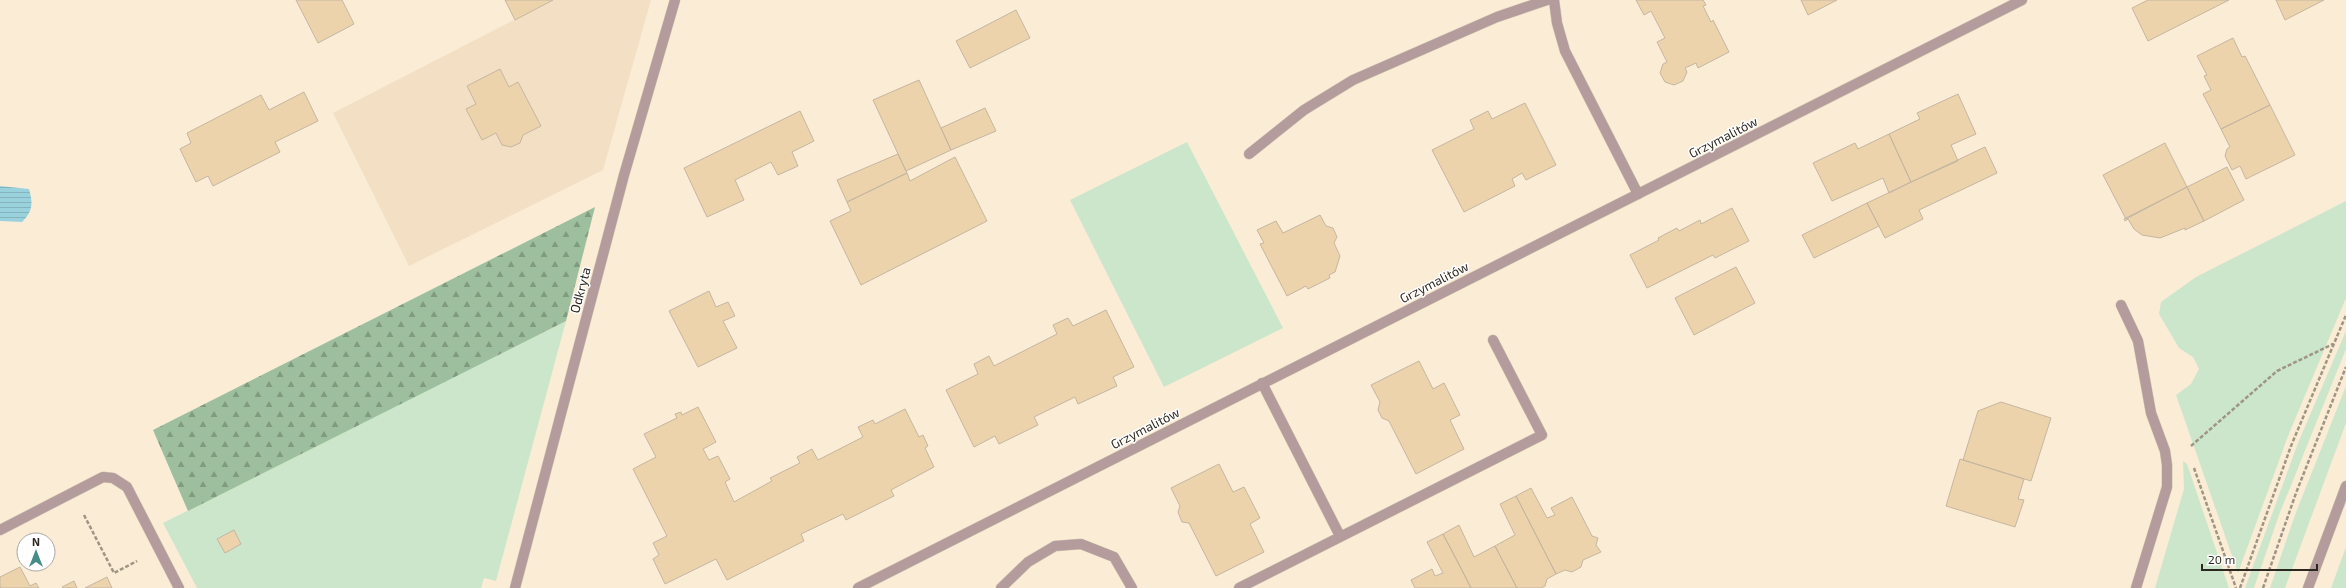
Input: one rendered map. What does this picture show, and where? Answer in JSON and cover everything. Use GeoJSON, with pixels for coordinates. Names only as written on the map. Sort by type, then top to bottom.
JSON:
{"type":"FeatureCollection","features":[{"type":"Feature","properties":{"kind":"street","name":"Odkryta"},"geometry":{"type":"LineString","coordinates":[[515,588],[624,175],[675,0]]}},
{"type":"Feature","properties":{"kind":"street"},"geometry":{"type":"LineString","coordinates":[[1249,154],[1304,110],[1353,80],[1498,17],[1546,0]]}},
{"type":"Feature","properties":{"kind":"street"},"geometry":{"type":"LineString","coordinates":[[1554,0],[1557,23],[1565,51],[1638,194]]}},
{"type":"Feature","properties":{"kind":"street","name":"Grzymalitów"},"geometry":{"type":"LineString","coordinates":[[858,588],[2022,0]]}},
{"type":"Feature","properties":{"kind":"street"},"geometry":{"type":"LineString","coordinates":[[2121,305],[2138,341],[2150,413],[2165,451],[2167,465],[2166,487],[2136,588]]}},
{"type":"Feature","properties":{"kind":"street"},"geometry":{"type":"LineString","coordinates":[[1239,588],[1542,436],[1493,340]]}},
{"type":"Feature","properties":{"kind":"street"},"geometry":{"type":"LineString","coordinates":[[1262,383],[1340,536]]}},
{"type":"Feature","properties":{"kind":"street"},"geometry":{"type":"LineString","coordinates":[[0,530],[103,477],[113,478],[127,487],[179,588]]}},
{"type":"Feature","properties":{"kind":"street"},"geometry":{"type":"LineString","coordinates":[[2308,588],[2346,486]]}},
{"type":"Feature","properties":{"kind":"street"},"geometry":{"type":"LineString","coordinates":[[1001,588],[1028,562],[1055,546],[1081,544],[1114,557],[1132,588]]}},
{"type":"Feature","properties":{"kind":"path"},"geometry":{"type":"LineString","coordinates":[[2240,588],[2291,446],[2346,315]]}},
{"type":"Feature","properties":{"kind":"path"},"geometry":{"type":"LineString","coordinates":[[2185,442],[2188,449],[2278,371],[2333,344]]}},
{"type":"Feature","properties":{"kind":"path"},"geometry":{"type":"LineString","coordinates":[[2263,588],[2296,493],[2346,367]]}},
{"type":"Feature","properties":{"kind":"path"},"geometry":{"type":"LineString","coordinates":[[2192,463],[2236,588]]}},
{"type":"Feature","properties":{"kind":"path"},"geometry":{"type":"LineString","coordinates":[[72,493],[114,573],[139,560],[142,567]]}},
{"type":"Feature","properties":{"kind":"shaded area"},"geometry":{"type":"Polygon","coordinates":[[[553,0],[651,0],[603,170],[409,266],[333,113],[553,0]]]}},
{"type":"Feature","properties":{"kind":"green space"},"geometry":{"type":"Polygon","coordinates":[[[1187,142],[1283,328],[1164,387],[1070,200],[1187,142]]]}},
{"type":"Feature","properties":{"kind":"green space"},"geometry":{"type":"Polygon","coordinates":[[[2346,201],[2346,298],[2288,436],[2238,573],[2176,395],[2191,384],[2199,369],[2193,357],[2179,348],[2159,314],[2161,302],[2196,277],[2346,201]]]}},
{"type":"Feature","properties":{"kind":"green space"},"geometry":{"type":"Polygon","coordinates":[[[595,207],[566,321],[188,511],[153,430],[595,207]]]}},
{"type":"Feature","properties":{"kind":"green space"},"geometry":{"type":"Polygon","coordinates":[[[566,321],[496,581],[484,578],[481,588],[197,588],[163,523],[566,321]]]}},
{"type":"Feature","properties":{"kind":"green space"},"geometry":{"type":"Polygon","coordinates":[[[2346,331],[2346,349],[2279,515],[2254,588],[2245,588],[2298,443],[2346,331]]]}},
{"type":"Feature","properties":{"kind":"green space"},"geometry":{"type":"Polygon","coordinates":[[[2346,386],[2346,423],[2285,588],[2270,588],[2295,515],[2346,386]]]}},
{"type":"Feature","properties":{"kind":"green space"},"geometry":{"type":"Polygon","coordinates":[[[2183,461],[2187,464],[2229,588],[2155,588],[2184,489],[2183,461]]]}},
{"type":"Feature","properties":{"kind":"green space"},"geometry":{"type":"Polygon","coordinates":[[[2346,547],[2346,588],[2331,588],[2346,547]]]}},
{"type":"Feature","properties":{"kind":"water"},"geometry":{"type":"Polygon","coordinates":[[[0,186],[29,189],[31,207],[26,218],[22,222],[0,221],[0,186]]]}},
{"type":"Feature","properties":{"kind":"building"},"geometry":{"type":"Polygon","coordinates":[[[296,0],[342,0],[354,24],[318,43],[296,0]]]}},
{"type":"Feature","properties":{"kind":"building"},"geometry":{"type":"Polygon","coordinates":[[[505,0],[553,0],[515,20],[505,0]]]}},
{"type":"Feature","properties":{"kind":"building"},"geometry":{"type":"Polygon","coordinates":[[[1636,0],[1703,0],[1706,5],[1703,6],[1711,22],[1713,20],[1729,52],[1698,68],[1696,63],[1685,68],[1687,72],[1683,81],[1674,85],[1665,82],[1660,73],[1663,64],[1667,62],[1657,42],[1665,38],[1651,11],[1644,15],[1636,0]]]}},
{"type":"Feature","properties":{"kind":"building"},"geometry":{"type":"Polygon","coordinates":[[[1801,0],[1837,0],[1808,15],[1801,0]]]}},
{"type":"Feature","properties":{"kind":"building"},"geometry":{"type":"Polygon","coordinates":[[[2148,0],[2229,0],[2148,41],[2132,8],[2148,0]]]}},
{"type":"Feature","properties":{"kind":"building"},"geometry":{"type":"Polygon","coordinates":[[[2276,0],[2324,0],[2285,20],[2276,0]]]}},
{"type":"Feature","properties":{"kind":"building"},"geometry":{"type":"Polygon","coordinates":[[[1016,10],[1030,38],[970,68],[956,41],[1016,10]]]}},
{"type":"Feature","properties":{"kind":"building"},"geometry":{"type":"Polygon","coordinates":[[[2233,38],[2242,57],[2245,56],[2270,105],[2221,129],[2203,94],[2211,90],[2204,76],[2207,75],[2197,56],[2233,38]]]}},
{"type":"Feature","properties":{"kind":"building"},"geometry":{"type":"Polygon","coordinates":[[[500,69],[509,87],[518,82],[541,126],[523,135],[520,143],[511,147],[502,145],[496,133],[482,140],[466,109],[476,104],[467,86],[500,69]]]}},
{"type":"Feature","properties":{"kind":"building"},"geometry":{"type":"Polygon","coordinates":[[[919,80],[951,150],[906,171],[873,100],[919,80]]]}},
{"type":"Feature","properties":{"kind":"building"},"geometry":{"type":"Polygon","coordinates":[[[304,92],[318,121],[275,142],[280,152],[213,186],[208,176],[196,182],[180,149],[191,143],[187,133],[261,95],[269,110],[304,92]]]}},
{"type":"Feature","properties":{"kind":"building"},"geometry":{"type":"Polygon","coordinates":[[[1958,94],[1976,134],[1951,145],[1958,161],[1911,182],[1889,134],[1920,119],[1917,113],[1958,94]]]}},
{"type":"Feature","properties":{"kind":"building"},"geometry":{"type":"Polygon","coordinates":[[[1525,103],[1556,165],[1526,180],[1522,173],[1512,179],[1515,186],[1464,212],[1432,150],[1474,129],[1470,120],[1488,111],[1492,119],[1525,103]]]}},
{"type":"Feature","properties":{"kind":"building"},"geometry":{"type":"Polygon","coordinates":[[[2270,105],[2295,155],[2246,179],[2240,166],[2232,170],[2225,156],[2227,149],[2230,147],[2221,129],[2270,105]]]}},
{"type":"Feature","properties":{"kind":"building"},"geometry":{"type":"Polygon","coordinates":[[[985,108],[996,131],[951,150],[941,128],[985,108]]]}},
{"type":"Feature","properties":{"kind":"building"},"geometry":{"type":"Polygon","coordinates":[[[800,111],[814,141],[792,152],[798,166],[778,175],[771,162],[735,180],[744,200],[707,217],[684,168],[800,111]]]}},
{"type":"Feature","properties":{"kind":"building"},"geometry":{"type":"Polygon","coordinates":[[[1889,134],[1911,182],[1889,193],[1883,178],[1832,201],[1813,163],[1855,143],[1858,149],[1889,134]]]}},
{"type":"Feature","properties":{"kind":"building"},"geometry":{"type":"Polygon","coordinates":[[[2165,143],[2187,187],[2126,219],[2103,175],[2165,143]]]}},
{"type":"Feature","properties":{"kind":"building"},"geometry":{"type":"Polygon","coordinates":[[[1985,147],[1997,173],[1919,210],[1923,219],[1885,238],[1867,203],[1985,147]]]}},
{"type":"Feature","properties":{"kind":"building"},"geometry":{"type":"Polygon","coordinates":[[[898,154],[907,173],[847,202],[837,180],[898,154]]]}},
{"type":"Feature","properties":{"kind":"building"},"geometry":{"type":"Polygon","coordinates":[[[955,157],[987,221],[861,285],[830,221],[851,211],[847,202],[907,173],[910,181],[955,157]]]}},
{"type":"Feature","properties":{"kind":"building"},"geometry":{"type":"Polygon","coordinates":[[[2227,167],[2244,200],[2204,221],[2187,187],[2227,167]]]}},
{"type":"Feature","properties":{"kind":"building"},"geometry":{"type":"Polygon","coordinates":[[[2187,187],[2204,221],[2185,230],[2185,228],[2160,238],[2142,235],[2134,229],[2128,219],[2125,221],[2124,219],[2187,187]]]}},
{"type":"Feature","properties":{"kind":"building"},"geometry":{"type":"Polygon","coordinates":[[[1867,203],[1879,226],[1814,258],[1802,235],[1867,203]]]}},
{"type":"Feature","properties":{"kind":"building"},"geometry":{"type":"Polygon","coordinates":[[[1732,208],[1749,241],[1715,258],[1713,255],[1647,288],[1630,255],[1659,240],[1658,238],[1677,228],[1679,231],[1700,220],[1701,224],[1732,208]]]}},
{"type":"Feature","properties":{"kind":"building"},"geometry":{"type":"Polygon","coordinates":[[[1320,215],[1326,226],[1333,228],[1337,237],[1334,243],[1340,256],[1335,272],[1329,275],[1330,278],[1308,289],[1306,286],[1287,296],[1260,244],[1264,243],[1257,230],[1276,221],[1283,233],[1320,215]]]}},
{"type":"Feature","properties":{"kind":"building"},"geometry":{"type":"Polygon","coordinates":[[[1736,267],[1755,303],[1694,335],[1675,298],[1736,267]]]}},
{"type":"Feature","properties":{"kind":"building"},"geometry":{"type":"Polygon","coordinates":[[[709,291],[716,307],[728,302],[735,316],[723,321],[737,348],[698,367],[669,311],[709,291]]]}},
{"type":"Feature","properties":{"kind":"building"},"geometry":{"type":"Polygon","coordinates":[[[1106,310],[1134,367],[1113,377],[1117,386],[1078,404],[1075,397],[1034,417],[1038,425],[999,444],[995,436],[974,447],[946,390],[978,374],[974,364],[989,356],[994,366],[1057,334],[1053,325],[1068,318],[1073,326],[1106,310]]]}},
{"type":"Feature","properties":{"kind":"building"},"geometry":{"type":"Polygon","coordinates":[[[1419,361],[1433,389],[1444,383],[1460,415],[1450,420],[1464,449],[1416,474],[1389,421],[1382,418],[1378,410],[1380,402],[1371,385],[1419,361]]]}},
{"type":"Feature","properties":{"kind":"building"},"geometry":{"type":"Polygon","coordinates":[[[2001,402],[2051,418],[2031,481],[1963,460],[1978,411],[2001,402]]]}},
{"type":"Feature","properties":{"kind":"building"},"geometry":{"type":"Polygon","coordinates":[[[698,407],[716,442],[703,449],[709,460],[718,456],[730,479],[725,482],[734,502],[772,481],[770,478],[800,463],[797,457],[812,449],[818,460],[863,437],[858,427],[873,420],[875,424],[905,409],[919,437],[923,435],[928,446],[925,448],[934,467],[891,490],[894,496],[846,520],[843,514],[801,534],[804,541],[727,580],[716,559],[665,584],[653,559],[659,555],[653,543],[667,536],[633,469],[656,457],[644,434],[677,418],[675,414],[681,412],[682,415],[698,407]]]}},
{"type":"Feature","properties":{"kind":"building"},"geometry":{"type":"Polygon","coordinates":[[[1960,459],[2024,479],[2018,499],[2024,500],[2015,527],[1946,506],[1960,459]]]}},
{"type":"Feature","properties":{"kind":"building"},"geometry":{"type":"Polygon","coordinates":[[[1219,464],[1233,492],[1244,487],[1260,518],[1250,524],[1264,552],[1216,576],[1189,523],[1182,522],[1178,512],[1180,506],[1171,488],[1219,464]]]}},
{"type":"Feature","properties":{"kind":"building"},"geometry":{"type":"Polygon","coordinates":[[[1531,488],[1547,518],[1555,515],[1551,508],[1572,497],[1592,536],[1598,538],[1596,545],[1601,552],[1583,560],[1581,567],[1572,572],[1565,570],[1556,574],[1516,496],[1531,488]]]}},
{"type":"Feature","properties":{"kind":"building"},"geometry":{"type":"Polygon","coordinates":[[[1516,496],[1556,574],[1547,579],[1545,586],[1541,588],[1517,588],[1495,546],[1515,535],[1500,504],[1516,496]]]}},
{"type":"Feature","properties":{"kind":"building"},"geometry":{"type":"Polygon","coordinates":[[[1459,525],[1474,557],[1495,546],[1517,588],[1471,588],[1443,534],[1459,525]]]}},
{"type":"Feature","properties":{"kind":"building"},"geometry":{"type":"Polygon","coordinates":[[[234,530],[241,544],[225,553],[217,539],[234,530]]]}},
{"type":"Feature","properties":{"kind":"building"},"geometry":{"type":"Polygon","coordinates":[[[1443,534],[1471,588],[1415,588],[1411,580],[1432,569],[1435,576],[1443,573],[1427,542],[1443,534]]]}},
{"type":"Feature","properties":{"kind":"building"},"geometry":{"type":"Polygon","coordinates":[[[16,569],[16,572],[23,572],[30,586],[36,583],[39,588],[0,588],[0,577],[16,569]]]}},
{"type":"Feature","properties":{"kind":"building"},"geometry":{"type":"Polygon","coordinates":[[[107,577],[112,588],[85,588],[107,577]]]}},
{"type":"Feature","properties":{"kind":"building"},"geometry":{"type":"Polygon","coordinates":[[[74,581],[77,588],[62,587],[74,581]]]}}]}
